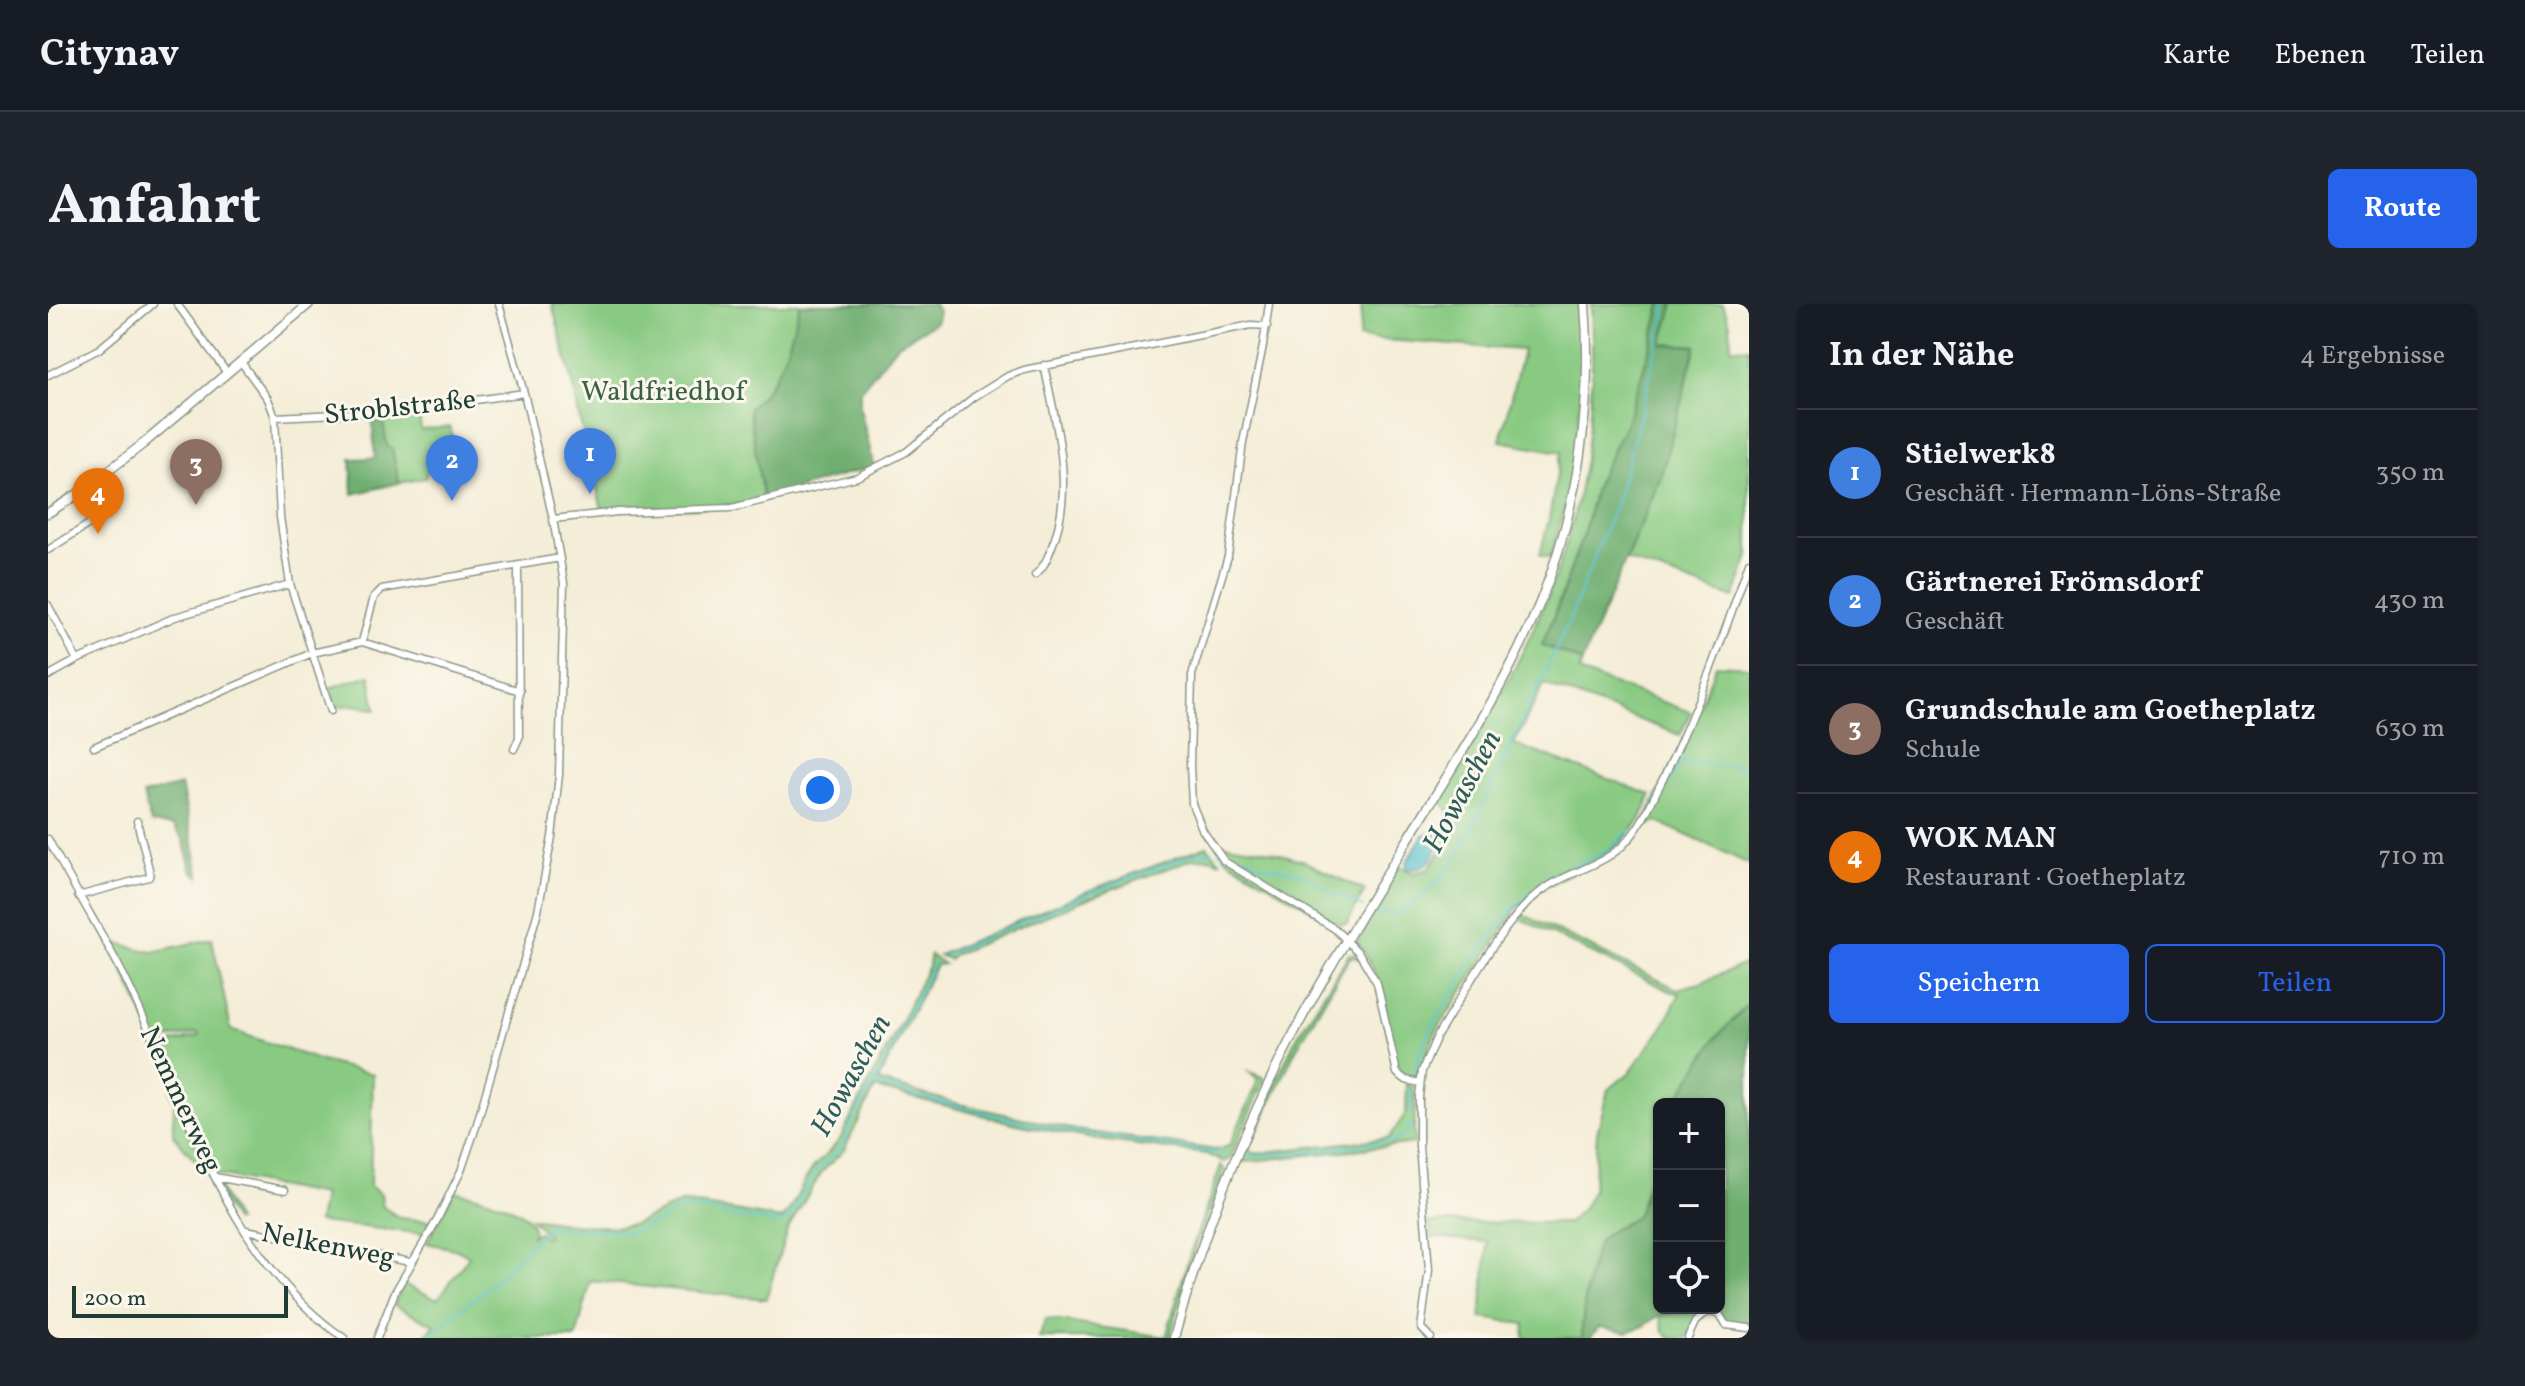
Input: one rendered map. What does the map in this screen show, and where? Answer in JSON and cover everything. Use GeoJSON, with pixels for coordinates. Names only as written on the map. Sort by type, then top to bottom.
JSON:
{"type":"FeatureCollection","features":[{"type":"Feature","properties":{"kind":"street"},"geometry":{"type":"LineString","coordinates":[[48,375],[99,349],[153,304]]}},
{"type":"Feature","properties":{"kind":"street"},"geometry":{"type":"LineString","coordinates":[[177,304],[227,373]]}},
{"type":"Feature","properties":{"kind":"street"},"geometry":{"type":"LineString","coordinates":[[48,513],[143,444],[309,304]]}},
{"type":"Feature","properties":{"kind":"street"},"geometry":{"type":"LineString","coordinates":[[377,1338],[410,1262],[437,1220],[461,1171],[546,879],[560,759],[564,583],[553,519],[524,393],[499,304]]}},
{"type":"Feature","properties":{"kind":"street"},"geometry":{"type":"LineString","coordinates":[[1269,304],[1243,442],[1228,556],[1192,675],[1190,790],[1196,818],[1221,857],[1335,929],[1366,961],[1377,983],[1397,1073],[1406,1080],[1420,1083]]}},
{"type":"Feature","properties":{"kind":"street"},"geometry":{"type":"LineString","coordinates":[[1174,1338],[1197,1260],[1247,1127],[1294,1034],[1347,940],[1492,701],[1522,643],[1554,565],[1581,447],[1587,376],[1585,304]]}},
{"type":"Feature","properties":{"kind":"street"},"geometry":{"type":"LineString","coordinates":[[553,519],[618,512],[732,508],[857,477],[906,452],[974,397],[1024,370],[1251,325],[1267,326]]}},
{"type":"Feature","properties":{"kind":"street"},"geometry":{"type":"LineString","coordinates":[[241,362],[268,399],[275,417],[280,517],[290,584],[331,711]]}},
{"type":"Feature","properties":{"kind":"street"},"geometry":{"type":"LineString","coordinates":[[1035,575],[1043,568],[1054,543],[1063,489],[1061,453],[1044,365]]}},
{"type":"Feature","properties":{"kind":"street","name":"Stroblstraße"},"geometry":{"type":"LineString","coordinates":[[275,417],[400,411],[524,393]]}},
{"type":"Feature","properties":{"kind":"street"},"geometry":{"type":"LineString","coordinates":[[48,550],[97,519],[78,494]]}},
{"type":"Feature","properties":{"kind":"street"},"geometry":{"type":"LineString","coordinates":[[362,642],[374,597],[382,589],[560,558]]}},
{"type":"Feature","properties":{"kind":"street"},"geometry":{"type":"LineString","coordinates":[[1431,1338],[1421,1328],[1429,1270],[1419,1146],[1420,1083],[1426,1061],[1437,1036],[1518,914],[1539,892],[1606,858],[1624,845],[1637,830],[1689,725],[1749,562]]}},
{"type":"Feature","properties":{"kind":"street"},"geometry":{"type":"LineString","coordinates":[[514,749],[519,738],[518,567]]}},
{"type":"Feature","properties":{"kind":"street"},"geometry":{"type":"LineString","coordinates":[[48,676],[175,617],[290,584]]}},
{"type":"Feature","properties":{"kind":"street"},"geometry":{"type":"LineString","coordinates":[[48,605],[77,660]]}},
{"type":"Feature","properties":{"kind":"street"},"geometry":{"type":"LineString","coordinates":[[94,747],[312,653],[362,642],[520,691]]}},
{"type":"Feature","properties":{"kind":"street"},"geometry":{"type":"LineString","coordinates":[[78,896],[149,877],[137,821]]}},
{"type":"Feature","properties":{"kind":"street","name":"Nemmerweg"},"geometry":{"type":"LineString","coordinates":[[48,839],[125,979],[188,1125],[246,1230],[288,1289],[317,1318],[344,1338]]}},
{"type":"Feature","properties":{"kind":"street"},"geometry":{"type":"LineString","coordinates":[[215,1177],[285,1190]]}},
{"type":"Feature","properties":{"kind":"street","name":"Nelkenweg"},"geometry":{"type":"LineString","coordinates":[[246,1230],[410,1262]]}},
{"type":"Feature","properties":{"kind":"street"},"geometry":{"type":"LineString","coordinates":[[1688,1338],[1695,1322],[1707,1312],[1719,1314],[1726,1325],[1749,1328]]}},
{"type":"Feature","properties":{"kind":"green space","name":"Waldfriedhof"},"geometry":{"type":"Polygon","coordinates":[[[552,304],[800,304],[788,347],[776,374],[749,408],[763,499],[695,508],[602,509],[552,304]]]}},
{"type":"Feature","properties":{"kind":"green space"},"geometry":{"type":"Polygon","coordinates":[[[800,304],[934,304],[938,315],[936,322],[897,345],[860,391],[860,408],[874,466],[763,499],[749,408],[776,374],[788,347],[800,304]]]}},
{"type":"Feature","properties":{"kind":"green space"},"geometry":{"type":"Polygon","coordinates":[[[1362,304],[1578,304],[1581,368],[1578,432],[1567,496],[1550,558],[1540,555],[1561,452],[1500,441],[1523,350],[1359,338],[1362,304]]]}},
{"type":"Feature","properties":{"kind":"green space"},"geometry":{"type":"Polygon","coordinates":[[[1591,304],[1661,304],[1627,421],[1596,485],[1584,532],[1543,645],[1582,662],[1579,672],[1691,712],[1680,735],[1544,684],[1514,744],[1651,795],[1640,820],[1621,843],[1599,859],[1540,889],[1516,910],[1435,1033],[1420,1073],[1406,1077],[1391,1046],[1376,977],[1358,942],[1398,865],[1413,873],[1427,870],[1444,847],[1450,814],[1442,801],[1443,794],[1512,674],[1554,580],[1573,517],[1585,457],[1591,396],[1591,304]]]}},
{"type":"Feature","properties":{"kind":"green space"},"geometry":{"type":"Polygon","coordinates":[[[1661,304],[1674,304],[1662,344],[1696,346],[1660,479],[1582,662],[1542,645],[1584,532],[1596,485],[1627,421],[1661,304]]]}},
{"type":"Feature","properties":{"kind":"green space"},"geometry":{"type":"Polygon","coordinates":[[[1674,304],[1723,304],[1730,324],[1731,347],[1749,348],[1749,556],[1734,598],[1626,560],[1660,479],[1696,346],[1661,344],[1674,304]]]}},
{"type":"Feature","properties":{"kind":"green space"},"geometry":{"type":"Polygon","coordinates":[[[419,413],[421,430],[450,427],[459,459],[428,469],[425,478],[399,483],[392,448],[387,447],[382,416],[419,413]]]}},
{"type":"Feature","properties":{"kind":"green space"},"geometry":{"type":"Polygon","coordinates":[[[382,416],[387,446],[392,448],[399,483],[353,494],[351,459],[375,458],[372,417],[382,416]]]}},
{"type":"Feature","properties":{"kind":"green space"},"geometry":{"type":"Polygon","coordinates":[[[1716,665],[1749,667],[1749,864],[1658,822],[1642,827],[1697,714],[1716,665]]]}},
{"type":"Feature","properties":{"kind":"green space"},"geometry":{"type":"Polygon","coordinates":[[[370,675],[376,710],[355,705],[335,707],[329,688],[370,675]]]}},
{"type":"Feature","properties":{"kind":"green space"},"geometry":{"type":"Polygon","coordinates":[[[181,785],[200,877],[192,871],[183,839],[173,826],[151,823],[143,795],[181,785]]]}},
{"type":"Feature","properties":{"kind":"green space"},"geometry":{"type":"Polygon","coordinates":[[[1217,845],[1262,849],[1302,860],[1365,891],[1347,923],[1332,922],[1227,859],[1217,845]]]}},
{"type":"Feature","properties":{"kind":"green space"},"geometry":{"type":"Polygon","coordinates":[[[1207,846],[1221,862],[1210,858],[1192,859],[1091,897],[953,955],[950,960],[939,955],[1088,891],[1207,846]]]}},
{"type":"Feature","properties":{"kind":"green space"},"geometry":{"type":"Polygon","coordinates":[[[1522,914],[1677,989],[1700,983],[1749,962],[1749,1003],[1716,1038],[1678,1098],[1653,1098],[1653,1164],[1646,1196],[1636,1218],[1604,1236],[1599,1243],[1587,1284],[1582,1338],[1524,1338],[1525,1324],[1481,1318],[1488,1242],[1431,1237],[1429,1222],[1568,1223],[1582,1210],[1593,1190],[1597,1133],[1608,1090],[1629,1073],[1663,1027],[1680,993],[1672,992],[1519,918],[1522,914]]]}},
{"type":"Feature","properties":{"kind":"green space"},"geometry":{"type":"Polygon","coordinates":[[[212,939],[231,1030],[321,1061],[373,1074],[370,1186],[381,1194],[383,1207],[400,1218],[433,1221],[425,1234],[318,1222],[323,1195],[217,1175],[198,1140],[159,1046],[199,1036],[198,1033],[156,1041],[109,941],[152,952],[212,939]]]}},
{"type":"Feature","properties":{"kind":"green space"},"geometry":{"type":"Polygon","coordinates":[[[1349,954],[1362,961],[1349,958],[1295,1051],[1249,1150],[1253,1153],[1267,1152],[1389,1138],[1406,1113],[1407,1084],[1413,1087],[1414,1094],[1415,1143],[1244,1162],[1240,1158],[1241,1152],[1297,1037],[1349,954]]]}},
{"type":"Feature","properties":{"kind":"green space"},"geometry":{"type":"Polygon","coordinates":[[[930,955],[944,964],[936,965],[878,1081],[955,1103],[1076,1130],[1216,1150],[1229,1146],[1256,1087],[1257,1078],[1246,1070],[1265,1080],[1230,1159],[1224,1162],[1206,1154],[1093,1139],[1017,1124],[875,1088],[844,1150],[821,1173],[787,1230],[766,1299],[591,1281],[576,1338],[422,1338],[435,1325],[394,1305],[403,1284],[438,1299],[469,1256],[459,1250],[427,1243],[454,1191],[516,1211],[527,1218],[532,1226],[532,1235],[539,1232],[544,1237],[548,1236],[531,1218],[614,1227],[634,1224],[681,1203],[782,1219],[813,1168],[840,1139],[901,1022],[928,966],[930,955]]]}},
{"type":"Feature","properties":{"kind":"green space"},"geometry":{"type":"Polygon","coordinates":[[[1749,1003],[1749,1326],[1728,1324],[1721,1314],[1725,1314],[1725,1098],[1678,1098],[1716,1038],[1749,1003]]]}},
{"type":"Feature","properties":{"kind":"green space"},"geometry":{"type":"Polygon","coordinates":[[[170,1089],[190,1136],[237,1221],[234,1221],[207,1174],[173,1135],[174,1103],[170,1089]]]}},
{"type":"Feature","properties":{"kind":"green space"},"geometry":{"type":"Polygon","coordinates":[[[1221,1165],[1225,1170],[1195,1250],[1170,1338],[1039,1338],[1046,1319],[1166,1337],[1188,1260],[1221,1165]]]}},
{"type":"Feature","properties":{"kind":"green space"},"geometry":{"type":"Polygon","coordinates":[[[1653,1169],[1653,1314],[1670,1314],[1660,1315],[1628,1332],[1599,1327],[1590,1338],[1582,1338],[1590,1270],[1598,1245],[1603,1237],[1636,1217],[1653,1169]]]}},
{"type":"Feature","properties":{"kind":"green space"},"geometry":{"type":"Polygon","coordinates":[[[1703,1314],[1686,1338],[1670,1338],[1664,1332],[1660,1315],[1703,1314]]]}},
{"type":"Feature","properties":{"kind":"water"},"geometry":{"type":"Polygon","coordinates":[[[1432,832],[1440,841],[1432,857],[1424,866],[1407,868],[1406,863],[1423,835],[1432,832]]]}},
{"type":"Feature","properties":{"kind":"waterway","name":"Howaschen"},"geometry":{"type":"LineString","coordinates":[[1369,910],[1394,916],[1403,911],[1432,889],[1468,837],[1569,621],[1615,505],[1640,418],[1667,304]]}},
{"type":"Feature","properties":{"kind":"waterway"},"geometry":{"type":"LineString","coordinates":[[1648,818],[1681,762],[1749,767]]}},
{"type":"Feature","properties":{"kind":"waterway"},"geometry":{"type":"LineString","coordinates":[[1413,1075],[1433,1025],[1469,967],[1509,913],[1550,876],[1604,852],[1631,830]]}},
{"type":"Feature","properties":{"kind":"waterway","name":"Howaschen"},"geometry":{"type":"LineString","coordinates":[[944,955],[1090,893],[1193,854],[1213,851]]}},
{"type":"Feature","properties":{"kind":"waterway","name":"Howaschen"},"geometry":{"type":"LineString","coordinates":[[1219,852],[1306,876],[1363,907]]}},
{"type":"Feature","properties":{"kind":"waterway","name":"Howaschen"},"geometry":{"type":"LineString","coordinates":[[426,1338],[493,1283],[547,1227],[630,1232],[681,1208],[775,1223],[788,1220],[815,1172],[842,1146],[934,963]]}},
{"type":"Feature","properties":{"kind":"waterway"},"geometry":{"type":"LineString","coordinates":[[874,1084],[1053,1129],[1225,1154]]}},
{"type":"Feature","properties":{"kind":"waterway"},"geometry":{"type":"LineString","coordinates":[[1410,1090],[1410,1112]]}},
{"type":"Feature","properties":{"kind":"waterway"},"geometry":{"type":"LineString","coordinates":[[1245,1156],[1300,1153],[1397,1140],[1407,1133],[1409,1124]]}},
{"type":"Feature","properties":{"kind":"place","name":"Stielwerk8"},"geometry":{"type":"Point","coordinates":[590,494]}},
{"type":"Feature","properties":{"kind":"place","name":"Gärtnerei Frömsdorf"},"geometry":{"type":"Point","coordinates":[452,501]}},
{"type":"Feature","properties":{"kind":"place","name":"Grundschule am Goetheplatz"},"geometry":{"type":"Point","coordinates":[196,505]}},
{"type":"Feature","properties":{"kind":"place","name":"WOK MAN"},"geometry":{"type":"Point","coordinates":[98,534]}}]}
